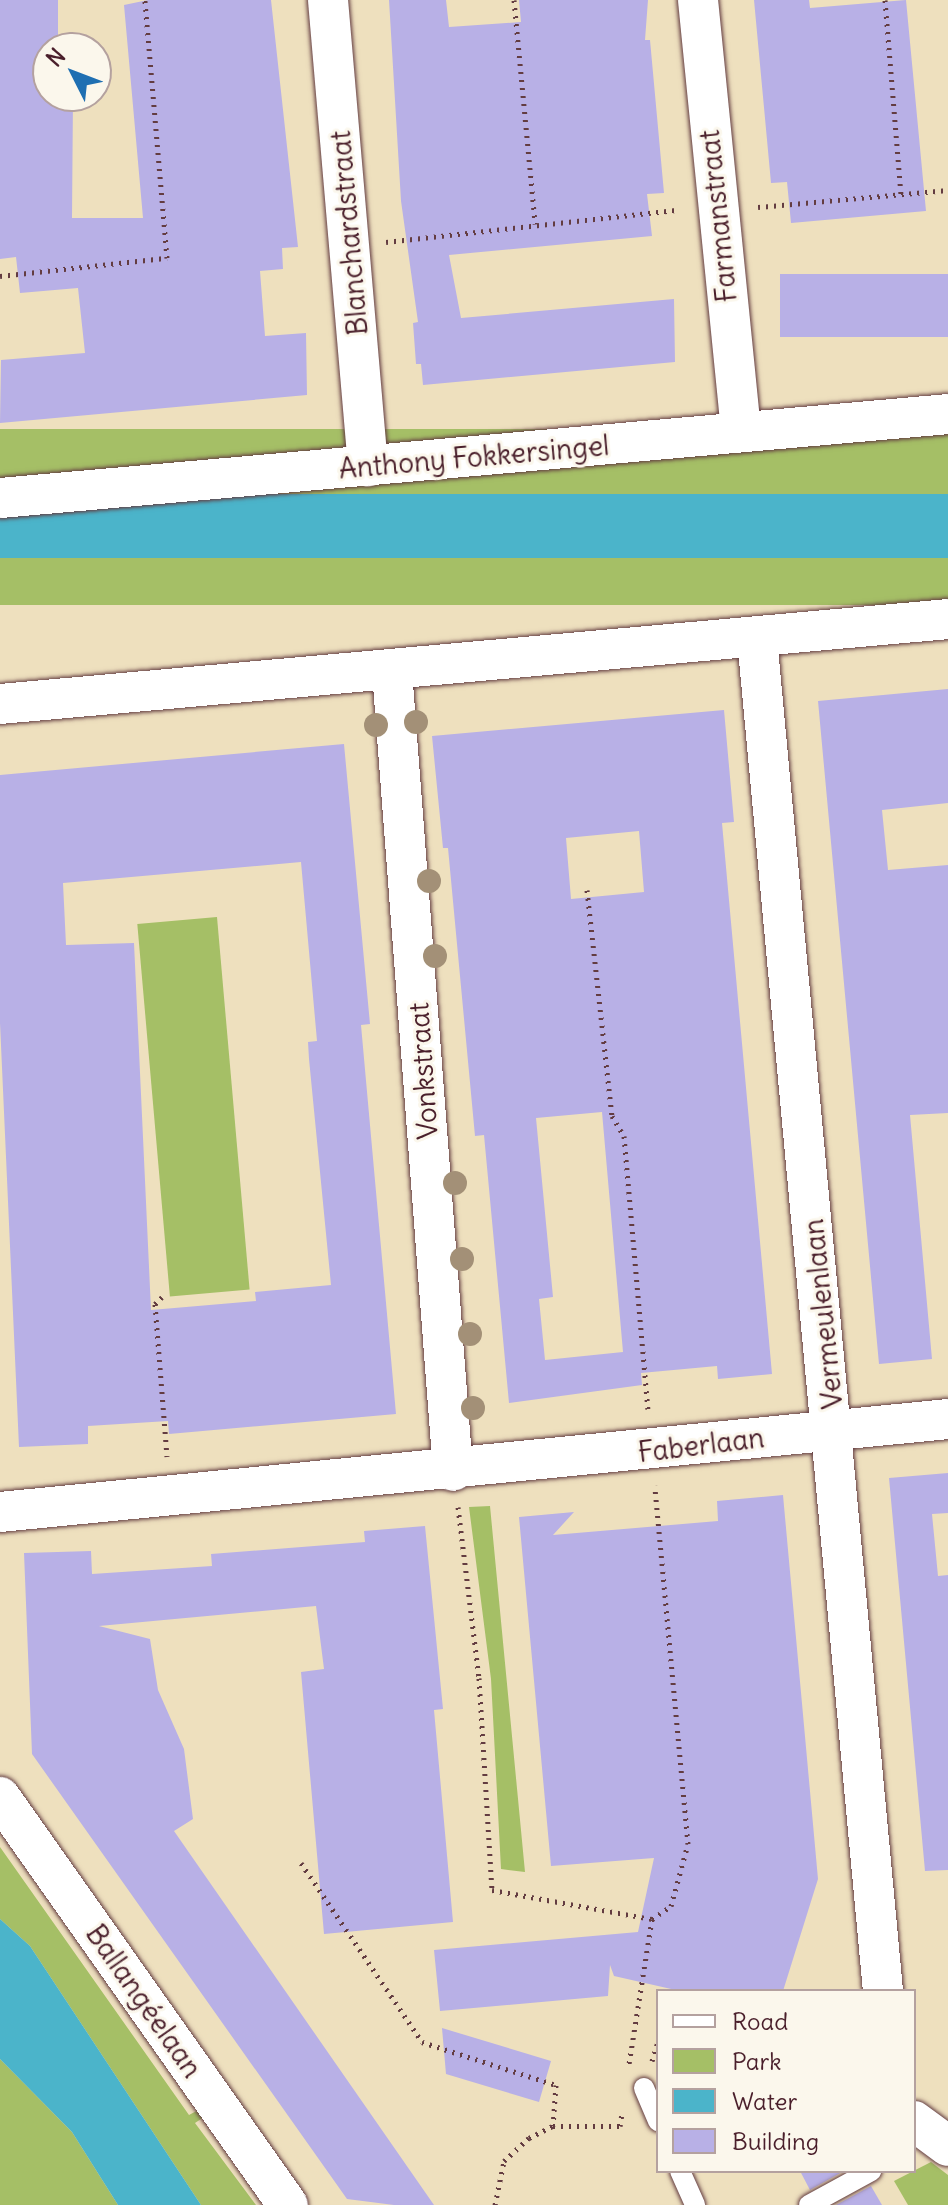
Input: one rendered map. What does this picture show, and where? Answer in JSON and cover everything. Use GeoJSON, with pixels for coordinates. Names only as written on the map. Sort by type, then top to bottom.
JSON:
{"type":"FeatureCollection","features":[{"type":"Feature","properties":{"kind":"street","name":"Blanchardstraat"},"geometry":{"type":"LineString","coordinates":[[328,0],[368,466]]}},
{"type":"Feature","properties":{"kind":"street","name":"Farmanstraat"},"geometry":{"type":"LineString","coordinates":[[698,0],[732,207],[741,431]]}},
{"type":"Feature","properties":{"kind":"street","name":"Anthony Fokkersingel"},"geometry":{"type":"LineString","coordinates":[[0,498],[948,414]]}},
{"type":"Feature","properties":{"kind":"street"},"geometry":{"type":"LineString","coordinates":[[0,704],[948,619]]}},
{"type":"Feature","properties":{"kind":"street","name":"Vermeulenlaan"},"geometry":{"type":"LineString","coordinates":[[757,638],[834,1429],[883,1989]]}},
{"type":"Feature","properties":{"kind":"street","name":"Vonkstraat"},"geometry":{"type":"LineString","coordinates":[[392,671],[453,1471]]}},
{"type":"Feature","properties":{"kind":"street","name":"Faberlaan"},"geometry":{"type":"LineString","coordinates":[[0,1512],[453,1471],[650,1433],[834,1429],[948,1419]]}},
{"type":"Feature","properties":{"kind":"street","name":"Ballangéelaan"},"geometry":{"type":"LineString","coordinates":[[0,1797],[288,2205]]}},
{"type":"Feature","properties":{"kind":"lane"},"geometry":{"type":"LineString","coordinates":[[634,2092],[656,2119]]}},
{"type":"Feature","properties":{"kind":"lane"},"geometry":{"type":"LineString","coordinates":[[681,2173],[695,2205]]}},
{"type":"Feature","properties":{"kind":"lane"},"geometry":{"type":"LineString","coordinates":[[809,2205],[867,2173]]}},
{"type":"Feature","properties":{"kind":"path"},"geometry":{"type":"LineString","coordinates":[[0,276],[167,258],[145,0]]}},
{"type":"Feature","properties":{"kind":"path"},"geometry":{"type":"LineString","coordinates":[[514,0],[535,224]]}},
{"type":"Feature","properties":{"kind":"path"},"geometry":{"type":"LineString","coordinates":[[885,0],[901,194]]}},
{"type":"Feature","properties":{"kind":"path"},"geometry":{"type":"LineString","coordinates":[[350,247],[535,224],[948,190]]}},
{"type":"Feature","properties":{"kind":"path"},"geometry":{"type":"LineString","coordinates":[[453,1471],[479,1678],[492,1890],[652,1919],[671,1906],[688,1844],[624,1136],[612,1116],[587,890]]}},
{"type":"Feature","properties":{"kind":"path"},"geometry":{"type":"LineString","coordinates":[[162,1297],[155,1304],[170,1497]]}},
{"type":"Feature","properties":{"kind":"path"},"geometry":{"type":"LineString","coordinates":[[301,1863],[422,2042],[556,2085],[553,2126]]}},
{"type":"Feature","properties":{"kind":"path"},"geometry":{"type":"LineString","coordinates":[[629,2067],[652,1919]]}},
{"type":"Feature","properties":{"kind":"path"},"geometry":{"type":"LineString","coordinates":[[495,2205],[504,2161],[529,2138],[553,2126],[620,2126],[634,2092]]}},
{"type":"Feature","properties":{"kind":"green space"},"geometry":{"type":"Polygon","coordinates":[[[0,429],[948,429],[948,494],[0,494],[0,429]]]}},
{"type":"Feature","properties":{"kind":"green space"},"geometry":{"type":"Polygon","coordinates":[[[0,558],[948,558],[948,605],[0,605],[0,558]]]}},
{"type":"Feature","properties":{"kind":"green space"},"geometry":{"type":"Polygon","coordinates":[[[217,917],[250,1290],[170,1297],[137,924],[217,917]]]}},
{"type":"Feature","properties":{"kind":"green space"},"geometry":{"type":"Polygon","coordinates":[[[490,1506],[525,1872],[501,1869],[491,1679],[469,1507],[490,1506]]]}},
{"type":"Feature","properties":{"kind":"green space"},"geometry":{"type":"Polygon","coordinates":[[[0,1847],[189,2115],[202,2108],[207,2115],[195,2123],[256,2205],[201,2205],[30,1946],[0,1919],[0,1847]]]}},
{"type":"Feature","properties":{"kind":"green space"},"geometry":{"type":"Polygon","coordinates":[[[0,2059],[72,2132],[118,2205],[0,2205],[0,2059]]]}},
{"type":"Feature","properties":{"kind":"green space"},"geometry":{"type":"Polygon","coordinates":[[[931,2162],[948,2175],[948,2205],[908,2205],[894,2181],[916,2173],[916,2170],[931,2162]]]}},
{"type":"Feature","properties":{"kind":"water"},"geometry":{"type":"Polygon","coordinates":[[[0,494],[948,494],[948,558],[0,558],[0,494]]]}},
{"type":"Feature","properties":{"kind":"water"},"geometry":{"type":"Polygon","coordinates":[[[0,1919],[30,1946],[201,2205],[118,2205],[72,2132],[0,2059],[0,1919]]]}},
{"type":"Feature","properties":{"kind":"building"},"geometry":{"type":"Polygon","coordinates":[[[0,0],[58,0],[58,32],[32,32],[32,112],[73,112],[72,218],[143,218],[124,5],[148,0],[271,0],[298,247],[282,248],[283,269],[260,271],[265,336],[306,333],[307,395],[0,423],[1,360],[85,353],[78,288],[20,293],[16,257],[0,259],[0,0]]]}},
{"type":"Feature","properties":{"kind":"building"},"geometry":{"type":"Polygon","coordinates":[[[389,0],[446,0],[449,27],[521,22],[519,0],[648,0],[645,40],[650,40],[664,193],[647,194],[652,236],[449,255],[461,318],[674,299],[675,362],[423,385],[421,364],[416,364],[413,323],[418,322],[401,201],[389,0]]]}},
{"type":"Feature","properties":{"kind":"building"},"geometry":{"type":"Polygon","coordinates":[[[754,0],[809,0],[810,8],[906,0],[926,211],[791,223],[787,182],[771,183],[754,0]]]}},
{"type":"Feature","properties":{"kind":"building"},"geometry":{"type":"Polygon","coordinates":[[[780,274],[948,274],[948,337],[780,337],[780,274]]]}},
{"type":"Feature","properties":{"kind":"building"},"geometry":{"type":"Polygon","coordinates":[[[948,689],[948,803],[882,810],[888,870],[948,865],[948,1113],[910,1115],[932,1359],[879,1364],[818,701],[948,689]]]}},
{"type":"Feature","properties":{"kind":"building"},"geometry":{"type":"Polygon","coordinates":[[[724,710],[734,822],[722,823],[772,1374],[718,1379],[717,1366],[641,1373],[642,1385],[509,1403],[484,1135],[475,1136],[448,848],[443,848],[432,736],[724,710]],[[639,831],[566,838],[571,899],[644,892],[639,831]],[[602,1112],[536,1118],[553,1297],[539,1299],[545,1360],[623,1352],[602,1112]]]}},
{"type":"Feature","properties":{"kind":"building"},"geometry":{"type":"Polygon","coordinates":[[[344,744],[370,1024],[361,1025],[396,1414],[169,1434],[168,1421],[88,1426],[88,1444],[19,1447],[0,1023],[0,775],[344,744]],[[301,862],[63,883],[66,945],[134,943],[151,1310],[256,1301],[255,1292],[331,1285],[308,1042],[317,1041],[301,862]]]}},
{"type":"Feature","properties":{"kind":"building"},"geometry":{"type":"Polygon","coordinates":[[[948,1473],[948,1513],[932,1514],[938,1576],[948,1575],[948,1870],[925,1871],[889,1478],[948,1473]]]}},
{"type":"Feature","properties":{"kind":"building"},"geometry":{"type":"Polygon","coordinates":[[[783,1495],[818,1879],[784,1989],[671,1989],[614,1976],[610,1965],[608,1996],[440,2011],[434,1950],[638,1932],[654,1858],[551,1866],[519,1517],[574,1512],[553,1535],[718,1521],[717,1501],[783,1495]]]}},
{"type":"Feature","properties":{"kind":"building"},"geometry":{"type":"Polygon","coordinates":[[[425,1526],[443,1709],[434,1710],[453,1922],[324,1934],[301,1672],[324,1669],[316,1606],[99,1626],[150,1639],[158,1690],[184,1749],[193,1819],[174,1831],[434,2205],[394,2205],[347,2199],[32,1754],[24,1553],[91,1551],[92,1574],[212,1566],[211,1554],[365,1542],[364,1531],[425,1526]]]}},
{"type":"Feature","properties":{"kind":"building"},"geometry":{"type":"Polygon","coordinates":[[[442,2028],[551,2061],[539,2102],[446,2074],[442,2028]]]}},
{"type":"Feature","properties":{"kind":"building"},"geometry":{"type":"Polygon","coordinates":[[[801,2173],[840,2173],[810,2190],[801,2173]]]}},
{"type":"Feature","properties":{"kind":"building"},"geometry":{"type":"Polygon","coordinates":[[[871,2186],[882,2205],[836,2205],[871,2186]]]}}]}
